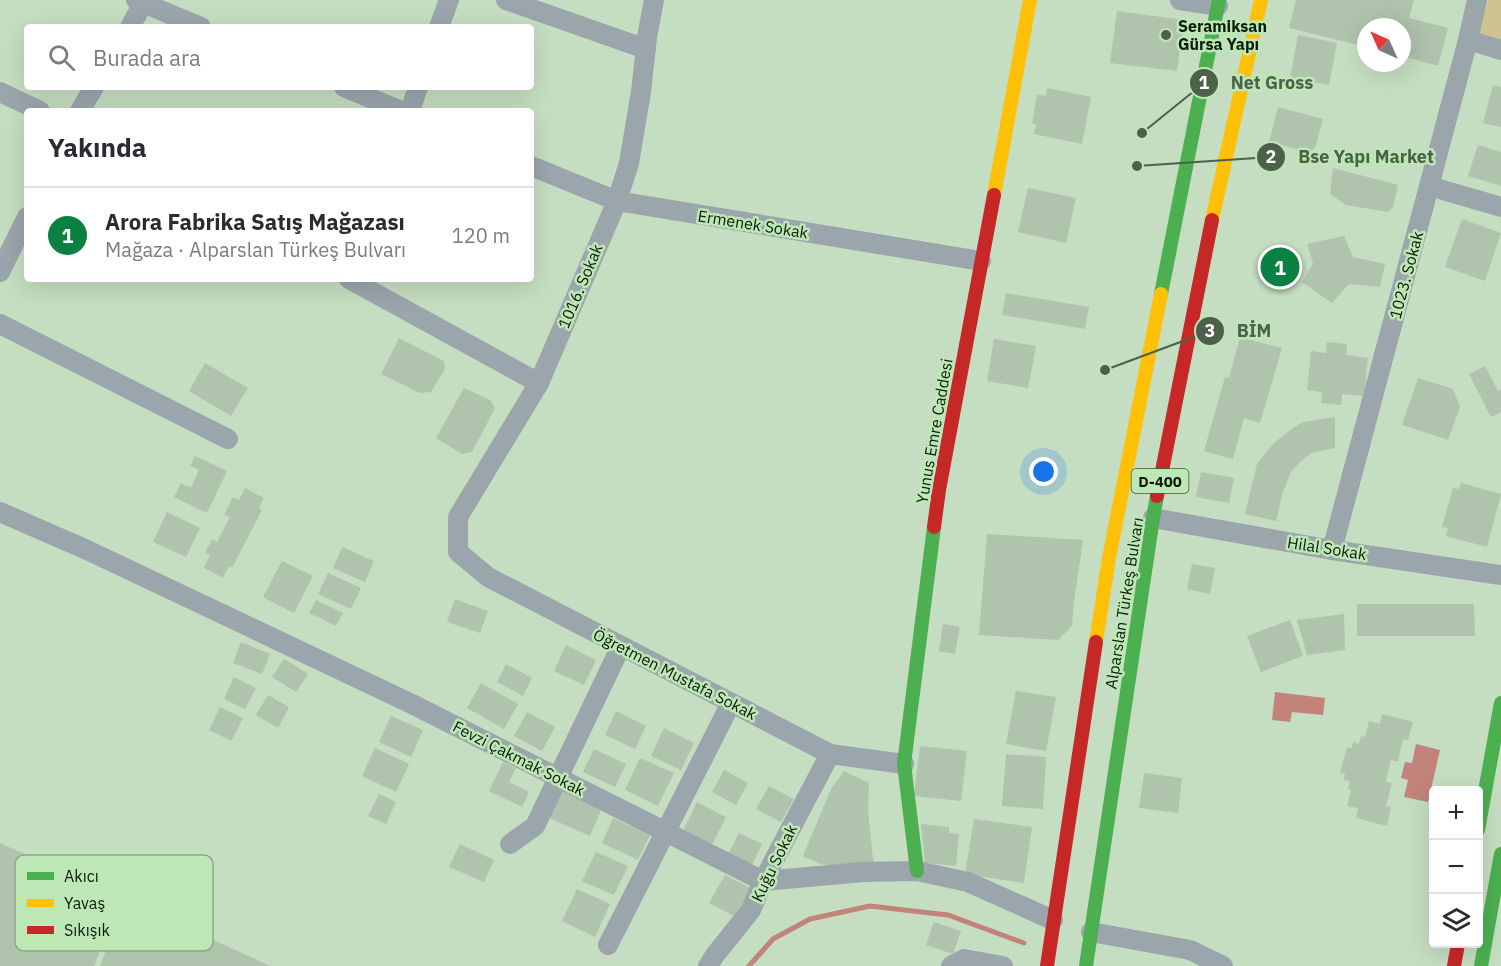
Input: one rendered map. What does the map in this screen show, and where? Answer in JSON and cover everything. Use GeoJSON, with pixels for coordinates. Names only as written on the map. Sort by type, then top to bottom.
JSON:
{"type":"FeatureCollection","features":[{"type":"Feature","properties":{"kind":"main road","name":"Yunus Emre Caddesi"},"geometry":{"type":"LineString","coordinates":[[917,871],[904,764],[939,490],[1030,0]]}},
{"type":"Feature","properties":{"kind":"main road","name":"Alparslan Türkeş Bulvarı"},"geometry":{"type":"LineString","coordinates":[[1086,966],[1153,519],[1218,192],[1261,0]]}},
{"type":"Feature","properties":{"kind":"main road","name":"Alparslan Türkeş Bulvarı"},"geometry":{"type":"LineString","coordinates":[[1047,966],[1109,558],[1219,3]]}},
{"type":"Feature","properties":{"kind":"main road"},"geometry":{"type":"LineString","coordinates":[[1483,807],[1501,703]]}},
{"type":"Feature","properties":{"kind":"main road"},"geometry":{"type":"LineString","coordinates":[[1481,966],[1501,854]]}},
{"type":"Feature","properties":{"kind":"main road"},"geometry":{"type":"LineString","coordinates":[[1454,966],[1457,948]]}},
{"type":"Feature","properties":{"kind":"street"},"geometry":{"type":"LineString","coordinates":[[440,24],[449,0]]}},
{"type":"Feature","properties":{"kind":"street"},"geometry":{"type":"LineString","coordinates":[[506,0],[646,49]]}},
{"type":"Feature","properties":{"kind":"street","name":"1016. Sokak"},"geometry":{"type":"LineString","coordinates":[[458,552],[458,517],[539,383],[616,201],[628,163],[654,0]]}},
{"type":"Feature","properties":{"kind":"street"},"geometry":{"type":"LineString","coordinates":[[1180,0],[1219,3]]}},
{"type":"Feature","properties":{"kind":"street","name":"1023. Sokak"},"geometry":{"type":"LineString","coordinates":[[1332,550],[1477,0]]}},
{"type":"Feature","properties":{"kind":"street"},"geometry":{"type":"LineString","coordinates":[[131,24],[142,1],[194,24]]}},
{"type":"Feature","properties":{"kind":"street"},"geometry":{"type":"LineString","coordinates":[[1468,40],[1501,50]]}},
{"type":"Feature","properties":{"kind":"street"},"geometry":{"type":"LineString","coordinates":[[82,108],[92,90]]}},
{"type":"Feature","properties":{"kind":"street"},"geometry":{"type":"LineString","coordinates":[[351,90],[394,108]]}},
{"type":"Feature","properties":{"kind":"street"},"geometry":{"type":"LineString","coordinates":[[411,108],[417,90]]}},
{"type":"Feature","properties":{"kind":"street"},"geometry":{"type":"LineString","coordinates":[[0,92],[34,108]]}},
{"type":"Feature","properties":{"kind":"street","name":"Ermenek Sokak"},"geometry":{"type":"LineString","coordinates":[[534,166],[616,201],[981,261]]}},
{"type":"Feature","properties":{"kind":"street"},"geometry":{"type":"LineString","coordinates":[[1429,186],[1501,207]]}},
{"type":"Feature","properties":{"kind":"street"},"geometry":{"type":"LineString","coordinates":[[0,272],[24,223]]}},
{"type":"Feature","properties":{"kind":"street"},"geometry":{"type":"LineString","coordinates":[[354,282],[539,383]]}},
{"type":"Feature","properties":{"kind":"street"},"geometry":{"type":"LineString","coordinates":[[0,324],[228,439]]}},
{"type":"Feature","properties":{"kind":"street","name":"Fevzi Çakmak Sokak"},"geometry":{"type":"LineString","coordinates":[[0,512],[85,549],[370,684],[763,881]]}},
{"type":"Feature","properties":{"kind":"street","name":"Hilal Sokak"},"geometry":{"type":"LineString","coordinates":[[1153,519],[1332,550],[1501,575]]}},
{"type":"Feature","properties":{"kind":"street","name":"Öğretmen Mustafa Sokak"},"geometry":{"type":"LineString","coordinates":[[458,552],[488,577],[830,754],[904,764]]}},
{"type":"Feature","properties":{"kind":"street"},"geometry":{"type":"LineString","coordinates":[[510,844],[535,826],[621,646]]}},
{"type":"Feature","properties":{"kind":"street"},"geometry":{"type":"LineString","coordinates":[[608,945],[731,703]]}},
{"type":"Feature","properties":{"kind":"street","name":"Kuğu Sokak"},"geometry":{"type":"LineString","coordinates":[[708,966],[751,910],[763,881],[830,754]]}},
{"type":"Feature","properties":{"kind":"street"},"geometry":{"type":"LineString","coordinates":[[763,881],[863,872],[917,871],[968,882],[1053,920]]}},
{"type":"Feature","properties":{"kind":"street"},"geometry":{"type":"LineString","coordinates":[[1091,932],[1190,950],[1223,966]]}},
{"type":"Feature","properties":{"kind":"street"},"geometry":{"type":"LineString","coordinates":[[951,966],[964,959],[1003,966]]}},
{"type":"Feature","properties":{"kind":"shaded area"},"geometry":{"type":"Polygon","coordinates":[[[1488,0],[1501,0],[1501,41],[1478,34],[1488,0]]]}},
{"type":"Feature","properties":{"kind":"shaded area"},"geometry":{"type":"Polygon","coordinates":[[[1275,692],[1325,698],[1323,715],[1292,712],[1290,722],[1272,720],[1275,692]]]}},
{"type":"Feature","properties":{"kind":"shaded area"},"geometry":{"type":"Polygon","coordinates":[[[1416,744],[1440,750],[1432,786],[1429,786],[1428,802],[1404,797],[1408,780],[1401,778],[1405,762],[1412,763],[1416,744]]]}},
{"type":"Feature","properties":{"kind":"building"},"geometry":{"type":"Polygon","coordinates":[[[1296,0],[1414,0],[1409,18],[1357,18],[1357,45],[1289,28],[1296,0]]]}},
{"type":"Feature","properties":{"kind":"building"},"geometry":{"type":"Polygon","coordinates":[[[1117,11],[1184,20],[1177,71],[1110,63],[1117,11]]]}},
{"type":"Feature","properties":{"kind":"building"},"geometry":{"type":"Polygon","coordinates":[[[1411,19],[1448,28],[1438,66],[1411,58],[1411,19]]]}},
{"type":"Feature","properties":{"kind":"building"},"geometry":{"type":"Polygon","coordinates":[[[1298,35],[1337,43],[1329,85],[1290,78],[1298,35]]]}},
{"type":"Feature","properties":{"kind":"building"},"geometry":{"type":"Polygon","coordinates":[[[1493,85],[1501,87],[1501,127],[1483,123],[1493,85]]]}},
{"type":"Feature","properties":{"kind":"building"},"geometry":{"type":"Polygon","coordinates":[[[1047,88],[1091,97],[1082,144],[1034,134],[1036,124],[1032,124],[1037,94],[1046,96],[1047,88]]]}},
{"type":"Feature","properties":{"kind":"building"},"geometry":{"type":"Polygon","coordinates":[[[1278,107],[1323,119],[1315,148],[1306,152],[1269,142],[1278,107]]]}},
{"type":"Feature","properties":{"kind":"building"},"geometry":{"type":"Polygon","coordinates":[[[1478,145],[1501,152],[1501,186],[1468,176],[1478,145]]]}},
{"type":"Feature","properties":{"kind":"building"},"geometry":{"type":"Polygon","coordinates":[[[1333,168],[1398,185],[1393,207],[1388,212],[1346,205],[1330,194],[1333,168]]]}},
{"type":"Feature","properties":{"kind":"building"},"geometry":{"type":"Polygon","coordinates":[[[1028,188],[1076,198],[1066,243],[1018,232],[1028,188]]]}},
{"type":"Feature","properties":{"kind":"building"},"geometry":{"type":"Polygon","coordinates":[[[1462,219],[1501,233],[1485,281],[1445,267],[1462,219]]]}},
{"type":"Feature","properties":{"kind":"building"},"geometry":{"type":"Polygon","coordinates":[[[1344,236],[1353,257],[1385,264],[1380,287],[1349,284],[1332,303],[1302,282],[1313,264],[1307,244],[1344,236]]]}},
{"type":"Feature","properties":{"kind":"building"},"geometry":{"type":"Polygon","coordinates":[[[1006,293],[1089,307],[1085,329],[1002,315],[1006,293]]]}},
{"type":"Feature","properties":{"kind":"building"},"geometry":{"type":"Polygon","coordinates":[[[1240,337],[1282,348],[1260,423],[1244,418],[1233,459],[1204,451],[1225,377],[1229,378],[1240,337]]]}},
{"type":"Feature","properties":{"kind":"building"},"geometry":{"type":"Polygon","coordinates":[[[399,338],[444,361],[445,369],[431,392],[420,393],[381,374],[399,338]]]}},
{"type":"Feature","properties":{"kind":"building"},"geometry":{"type":"Polygon","coordinates":[[[994,339],[1036,346],[1028,388],[987,381],[994,339]]]}},
{"type":"Feature","properties":{"kind":"building"},"geometry":{"type":"Polygon","coordinates":[[[1327,342],[1347,344],[1346,355],[1368,358],[1364,396],[1342,394],[1341,405],[1321,403],[1322,392],[1307,390],[1311,351],[1326,353],[1327,342]]]}},
{"type":"Feature","properties":{"kind":"building"},"geometry":{"type":"Polygon","coordinates":[[[205,363],[248,388],[231,416],[189,391],[205,363]]]}},
{"type":"Feature","properties":{"kind":"building"},"geometry":{"type":"Polygon","coordinates":[[[1485,366],[1498,391],[1501,390],[1501,412],[1491,417],[1469,374],[1485,366]]]}},
{"type":"Feature","properties":{"kind":"building"},"geometry":{"type":"Polygon","coordinates":[[[1418,378],[1453,389],[1460,407],[1448,440],[1402,425],[1418,378]]]}},
{"type":"Feature","properties":{"kind":"building"},"geometry":{"type":"Polygon","coordinates":[[[464,388],[490,400],[495,408],[472,452],[462,454],[436,438],[464,388]]]}},
{"type":"Feature","properties":{"kind":"building"},"geometry":{"type":"Polygon","coordinates":[[[1335,417],[1335,448],[1311,453],[1291,472],[1282,495],[1276,521],[1245,514],[1257,464],[1274,443],[1303,422],[1335,417]]]}},
{"type":"Feature","properties":{"kind":"building"},"geometry":{"type":"Polygon","coordinates":[[[195,456],[227,471],[207,513],[174,497],[181,483],[191,488],[199,470],[190,466],[195,456]]]}},
{"type":"Feature","properties":{"kind":"building"},"geometry":{"type":"Polygon","coordinates":[[[1201,472],[1234,478],[1229,503],[1196,497],[1201,472]]]}},
{"type":"Feature","properties":{"kind":"building"},"geometry":{"type":"Polygon","coordinates":[[[1461,483],[1501,494],[1487,547],[1446,536],[1448,528],[1442,527],[1453,488],[1459,489],[1461,483]]]}},
{"type":"Feature","properties":{"kind":"building"},"geometry":{"type":"Polygon","coordinates":[[[245,488],[264,498],[259,508],[262,510],[232,568],[229,566],[223,578],[204,568],[210,555],[205,553],[212,539],[217,542],[230,517],[224,515],[233,497],[239,500],[245,488]]]}},
{"type":"Feature","properties":{"kind":"building"},"geometry":{"type":"Polygon","coordinates":[[[167,512],[200,528],[186,557],[153,542],[167,512]]]}},
{"type":"Feature","properties":{"kind":"building"},"geometry":{"type":"Polygon","coordinates":[[[987,534],[1083,540],[1072,626],[1058,640],[979,635],[987,534]]]}},
{"type":"Feature","properties":{"kind":"building"},"geometry":{"type":"Polygon","coordinates":[[[342,547],[374,561],[365,582],[333,568],[342,547]]]}},
{"type":"Feature","properties":{"kind":"building"},"geometry":{"type":"Polygon","coordinates":[[[282,561],[313,576],[294,613],[263,597],[282,561]]]}},
{"type":"Feature","properties":{"kind":"building"},"geometry":{"type":"Polygon","coordinates":[[[1192,564],[1215,568],[1210,594],[1187,589],[1192,564]]]}},
{"type":"Feature","properties":{"kind":"building"},"geometry":{"type":"Polygon","coordinates":[[[328,573],[361,588],[351,609],[318,594],[328,573]]]}},
{"type":"Feature","properties":{"kind":"building"},"geometry":{"type":"Polygon","coordinates":[[[455,599],[488,611],[480,633],[447,622],[455,599]]]}},
{"type":"Feature","properties":{"kind":"building"},"geometry":{"type":"Polygon","coordinates":[[[316,600],[343,613],[336,626],[309,613],[316,600]]]}},
{"type":"Feature","properties":{"kind":"building"},"geometry":{"type":"Polygon","coordinates":[[[1357,604],[1474,604],[1475,636],[1357,636],[1357,604]]]}},
{"type":"Feature","properties":{"kind":"building"},"geometry":{"type":"Polygon","coordinates":[[[1344,614],[1345,650],[1307,655],[1297,620],[1344,614]]]}},
{"type":"Feature","properties":{"kind":"building"},"geometry":{"type":"Polygon","coordinates":[[[1290,620],[1303,656],[1261,672],[1247,636],[1290,620]]]}},
{"type":"Feature","properties":{"kind":"building"},"geometry":{"type":"Polygon","coordinates":[[[943,624],[960,627],[955,654],[939,651],[943,624]]]}},
{"type":"Feature","properties":{"kind":"building"},"geometry":{"type":"Polygon","coordinates":[[[241,642],[270,654],[262,674],[233,663],[241,642]]]}},
{"type":"Feature","properties":{"kind":"building"},"geometry":{"type":"Polygon","coordinates":[[[566,645],[596,660],[584,685],[554,671],[566,645]]]}},
{"type":"Feature","properties":{"kind":"building"},"geometry":{"type":"Polygon","coordinates":[[[284,659],[308,674],[296,692],[272,677],[284,659]]]}},
{"type":"Feature","properties":{"kind":"building"},"geometry":{"type":"Polygon","coordinates":[[[506,664],[532,678],[523,696],[497,682],[506,664]]]}},
{"type":"Feature","properties":{"kind":"building"},"geometry":{"type":"Polygon","coordinates":[[[234,677],[256,688],[245,709],[224,699],[234,677]]]}},
{"type":"Feature","properties":{"kind":"building"},"geometry":{"type":"Polygon","coordinates":[[[481,683],[518,704],[504,729],[467,708],[481,683]]]}},
{"type":"Feature","properties":{"kind":"building"},"geometry":{"type":"Polygon","coordinates":[[[1016,691],[1056,697],[1046,751],[1006,744],[1016,691]]]}},
{"type":"Feature","properties":{"kind":"building"},"geometry":{"type":"Polygon","coordinates":[[[268,695],[289,707],[278,728],[256,715],[268,695]]]}},
{"type":"Feature","properties":{"kind":"building"},"geometry":{"type":"Polygon","coordinates":[[[220,707],[243,718],[231,741],[209,730],[220,707]]]}},
{"type":"Feature","properties":{"kind":"building"},"geometry":{"type":"Polygon","coordinates":[[[616,711],[646,726],[635,749],[605,735],[616,711]]]}},
{"type":"Feature","properties":{"kind":"building"},"geometry":{"type":"Polygon","coordinates":[[[527,712],[555,727],[542,751],[514,736],[527,712]]]}},
{"type":"Feature","properties":{"kind":"building"},"geometry":{"type":"Polygon","coordinates":[[[1382,714],[1413,722],[1408,740],[1403,739],[1398,762],[1391,760],[1388,771],[1386,782],[1392,783],[1386,806],[1391,807],[1387,826],[1356,818],[1358,808],[1347,806],[1351,790],[1348,789],[1350,781],[1344,780],[1345,774],[1340,773],[1347,747],[1352,748],[1353,742],[1359,744],[1361,736],[1365,737],[1369,721],[1380,724],[1382,714]]]}},
{"type":"Feature","properties":{"kind":"building"},"geometry":{"type":"Polygon","coordinates":[[[391,716],[423,730],[411,757],[379,742],[391,716]]]}},
{"type":"Feature","properties":{"kind":"building"},"geometry":{"type":"Polygon","coordinates":[[[664,728],[694,743],[681,770],[651,756],[664,728]]]}},
{"type":"Feature","properties":{"kind":"building"},"geometry":{"type":"Polygon","coordinates":[[[920,746],[967,751],[961,801],[914,796],[920,746]]]}},
{"type":"Feature","properties":{"kind":"building"},"geometry":{"type":"Polygon","coordinates":[[[375,748],[409,764],[396,792],[362,776],[375,748]]]}},
{"type":"Feature","properties":{"kind":"building"},"geometry":{"type":"Polygon","coordinates":[[[594,749],[626,764],[615,787],[583,772],[594,749]]]}},
{"type":"Feature","properties":{"kind":"building"},"geometry":{"type":"Polygon","coordinates":[[[1006,754],[1046,757],[1043,809],[1002,806],[1006,754]]]}},
{"type":"Feature","properties":{"kind":"building"},"geometry":{"type":"Polygon","coordinates":[[[640,758],[674,773],[658,806],[625,790],[640,758]]]}},
{"type":"Feature","properties":{"kind":"building"},"geometry":{"type":"Polygon","coordinates":[[[503,762],[516,768],[509,782],[529,792],[522,807],[489,791],[503,762]]]}},
{"type":"Feature","properties":{"kind":"building"},"geometry":{"type":"Polygon","coordinates":[[[724,770],[748,783],[736,805],[712,792],[724,770]]]}},
{"type":"Feature","properties":{"kind":"building"},"geometry":{"type":"Polygon","coordinates":[[[844,771],[869,783],[868,810],[874,869],[820,864],[803,856],[831,789],[844,771]]]}},
{"type":"Feature","properties":{"kind":"building"},"geometry":{"type":"Polygon","coordinates":[[[1144,773],[1182,778],[1178,813],[1139,808],[1144,773]]]}},
{"type":"Feature","properties":{"kind":"building"},"geometry":{"type":"Polygon","coordinates":[[[769,786],[794,799],[781,822],[756,809],[769,786]]]}},
{"type":"Feature","properties":{"kind":"building"},"geometry":{"type":"Polygon","coordinates":[[[560,789],[602,808],[590,836],[547,817],[560,789]]]}},
{"type":"Feature","properties":{"kind":"building"},"geometry":{"type":"Polygon","coordinates":[[[379,794],[396,802],[386,824],[368,816],[379,794]]]}},
{"type":"Feature","properties":{"kind":"building"},"geometry":{"type":"Polygon","coordinates":[[[697,802],[726,817],[712,845],[683,831],[697,802]]]}},
{"type":"Feature","properties":{"kind":"building"},"geometry":{"type":"Polygon","coordinates":[[[613,818],[650,835],[638,860],[602,843],[613,818]]]}},
{"type":"Feature","properties":{"kind":"building"},"geometry":{"type":"Polygon","coordinates":[[[974,819],[1032,827],[1024,883],[965,874],[974,819]]]}},
{"type":"Feature","properties":{"kind":"building"},"geometry":{"type":"Polygon","coordinates":[[[921,824],[949,827],[949,833],[959,834],[956,866],[925,863],[921,824]]]}},
{"type":"Feature","properties":{"kind":"building"},"geometry":{"type":"Polygon","coordinates":[[[739,833],[762,844],[752,865],[728,854],[739,833]]]}},
{"type":"Feature","properties":{"kind":"building"},"geometry":{"type":"Polygon","coordinates":[[[0,843],[27,855],[15,855],[15,951],[100,951],[94,966],[0,966],[0,843]]]}},
{"type":"Feature","properties":{"kind":"building"},"geometry":{"type":"Polygon","coordinates":[[[460,844],[494,860],[484,882],[449,867],[460,844]]]}},
{"type":"Feature","properties":{"kind":"building"},"geometry":{"type":"Polygon","coordinates":[[[596,852],[628,866],[614,895],[582,881],[596,852]]]}},
{"type":"Feature","properties":{"kind":"building"},"geometry":{"type":"Polygon","coordinates":[[[725,875],[752,889],[736,917],[709,903],[725,875]]]}},
{"type":"Feature","properties":{"kind":"building"},"geometry":{"type":"Polygon","coordinates":[[[577,889],[610,904],[595,937],[562,921],[577,889]]]}},
{"type":"Feature","properties":{"kind":"building"},"geometry":{"type":"Polygon","coordinates":[[[934,922],[961,931],[953,954],[926,945],[934,922]]]}},
{"type":"Feature","properties":{"kind":"building"},"geometry":{"type":"Polygon","coordinates":[[[213,940],[270,966],[100,966],[106,951],[213,951],[213,940]]]}},
{"type":"Feature","properties":{"kind":"waterway"},"geometry":{"type":"LineString","coordinates":[[749,966],[773,939],[810,919],[870,906],[948,915],[1024,943]]}},
{"type":"Feature","properties":{"kind":"traffic: fast"},"geometry":{"type":"LineString","coordinates":[[1161,294],[1219,0]]}},
{"type":"Feature","properties":{"kind":"traffic: fast"},"geometry":{"type":"LineString","coordinates":[[1086,966],[1157,496]]}},
{"type":"Feature","properties":{"kind":"traffic: fast"},"geometry":{"type":"LineString","coordinates":[[917,871],[904,764],[934,527]]}},
{"type":"Feature","properties":{"kind":"traffic: fast"},"geometry":{"type":"LineString","coordinates":[[1483,802],[1501,703]]}},
{"type":"Feature","properties":{"kind":"traffic: fast"},"geometry":{"type":"LineString","coordinates":[[1481,966],[1501,854]]}},
{"type":"Feature","properties":{"kind":"traffic: slow"},"geometry":{"type":"LineString","coordinates":[[994,195],[1030,0]]}},
{"type":"Feature","properties":{"kind":"traffic: slow"},"geometry":{"type":"LineString","coordinates":[[1212,220],[1261,0]]}},
{"type":"Feature","properties":{"kind":"traffic: slow"},"geometry":{"type":"LineString","coordinates":[[1096,642],[1109,558],[1161,294]]}},
{"type":"Feature","properties":{"kind":"traffic: jam"},"geometry":{"type":"LineString","coordinates":[[934,527],[994,195]]}},
{"type":"Feature","properties":{"kind":"traffic: jam"},"geometry":{"type":"LineString","coordinates":[[1157,496],[1212,220]]}},
{"type":"Feature","properties":{"kind":"traffic: jam"},"geometry":{"type":"LineString","coordinates":[[1047,966],[1096,642]]}},
{"type":"Feature","properties":{"kind":"traffic: jam"},"geometry":{"type":"LineString","coordinates":[[1454,966],[1457,948]]}},
{"type":"Feature","properties":{"kind":"place","name":"Seramiksan Gürsa Yapı"},"geometry":{"type":"Point","coordinates":[1166,35]}},
{"type":"Feature","properties":{"kind":"place","name":"Net Gross"},"geometry":{"type":"Point","coordinates":[1142,133]}},
{"type":"Feature","properties":{"kind":"place","name":"Bse Yapı Market"},"geometry":{"type":"Point","coordinates":[1137,166]}},
{"type":"Feature","properties":{"kind":"place","name":"Arora Fabrika Satış Mağazası"},"geometry":{"type":"Point","coordinates":[1280,267]}},
{"type":"Feature","properties":{"kind":"place","name":"BİM"},"geometry":{"type":"Point","coordinates":[1105,370]}}]}
